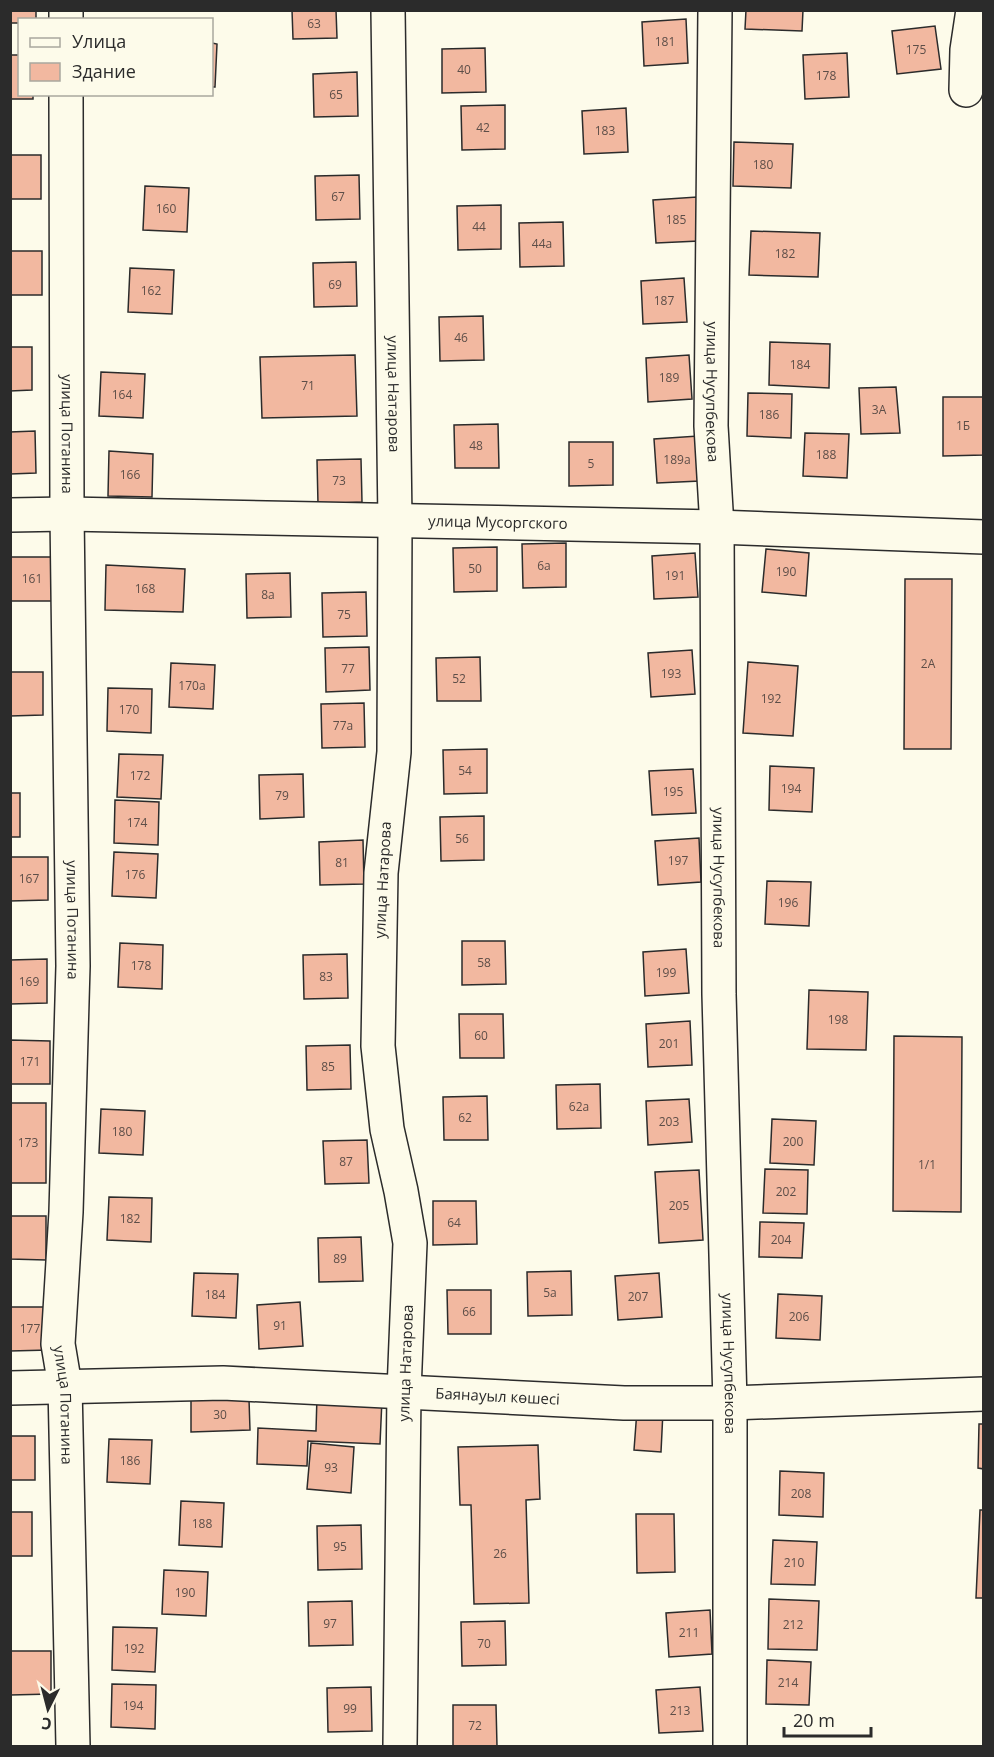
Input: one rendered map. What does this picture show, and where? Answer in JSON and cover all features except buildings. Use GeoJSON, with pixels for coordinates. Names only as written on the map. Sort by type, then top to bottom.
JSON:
{"type":"FeatureCollection","features":[{"type":"Feature","properties":{"kind":"street","name":"улица Натарова"},"geometry":{"type":"LineString","coordinates":[[388,10],[395,521],[394,752],[381,873],[378,1046],[387,1129],[410,1243],[404,1391],[400,1746]]}},
{"type":"Feature","properties":{"kind":"street","name":"улица Нусупбекова"},"geometry":{"type":"LineString","coordinates":[[715,10],[711,426],[717,526],[719,994],[730,1403],[730,1746]]}},
{"type":"Feature","properties":{"kind":"street"},"geometry":{"type":"LineString","coordinates":[[966,90],[967,50],[973,10]]}},
{"type":"Feature","properties":{"kind":"street","name":"улица Потанина"},"geometry":{"type":"LineString","coordinates":[[66,96],[67,514],[73,966],[66,1212],[58,1344],[65,1386],[73,1746]]}},
{"type":"Feature","properties":{"kind":"street","name":"улица Мусоргского"},"geometry":{"type":"LineString","coordinates":[[10,515],[67,514],[717,526],[984,537]]}},
{"type":"Feature","properties":{"kind":"street","name":"Баянауыл көшесі"},"geometry":{"type":"LineString","coordinates":[[10,1388],[223,1383],[624,1403],[730,1403],[984,1395]]}}]}
